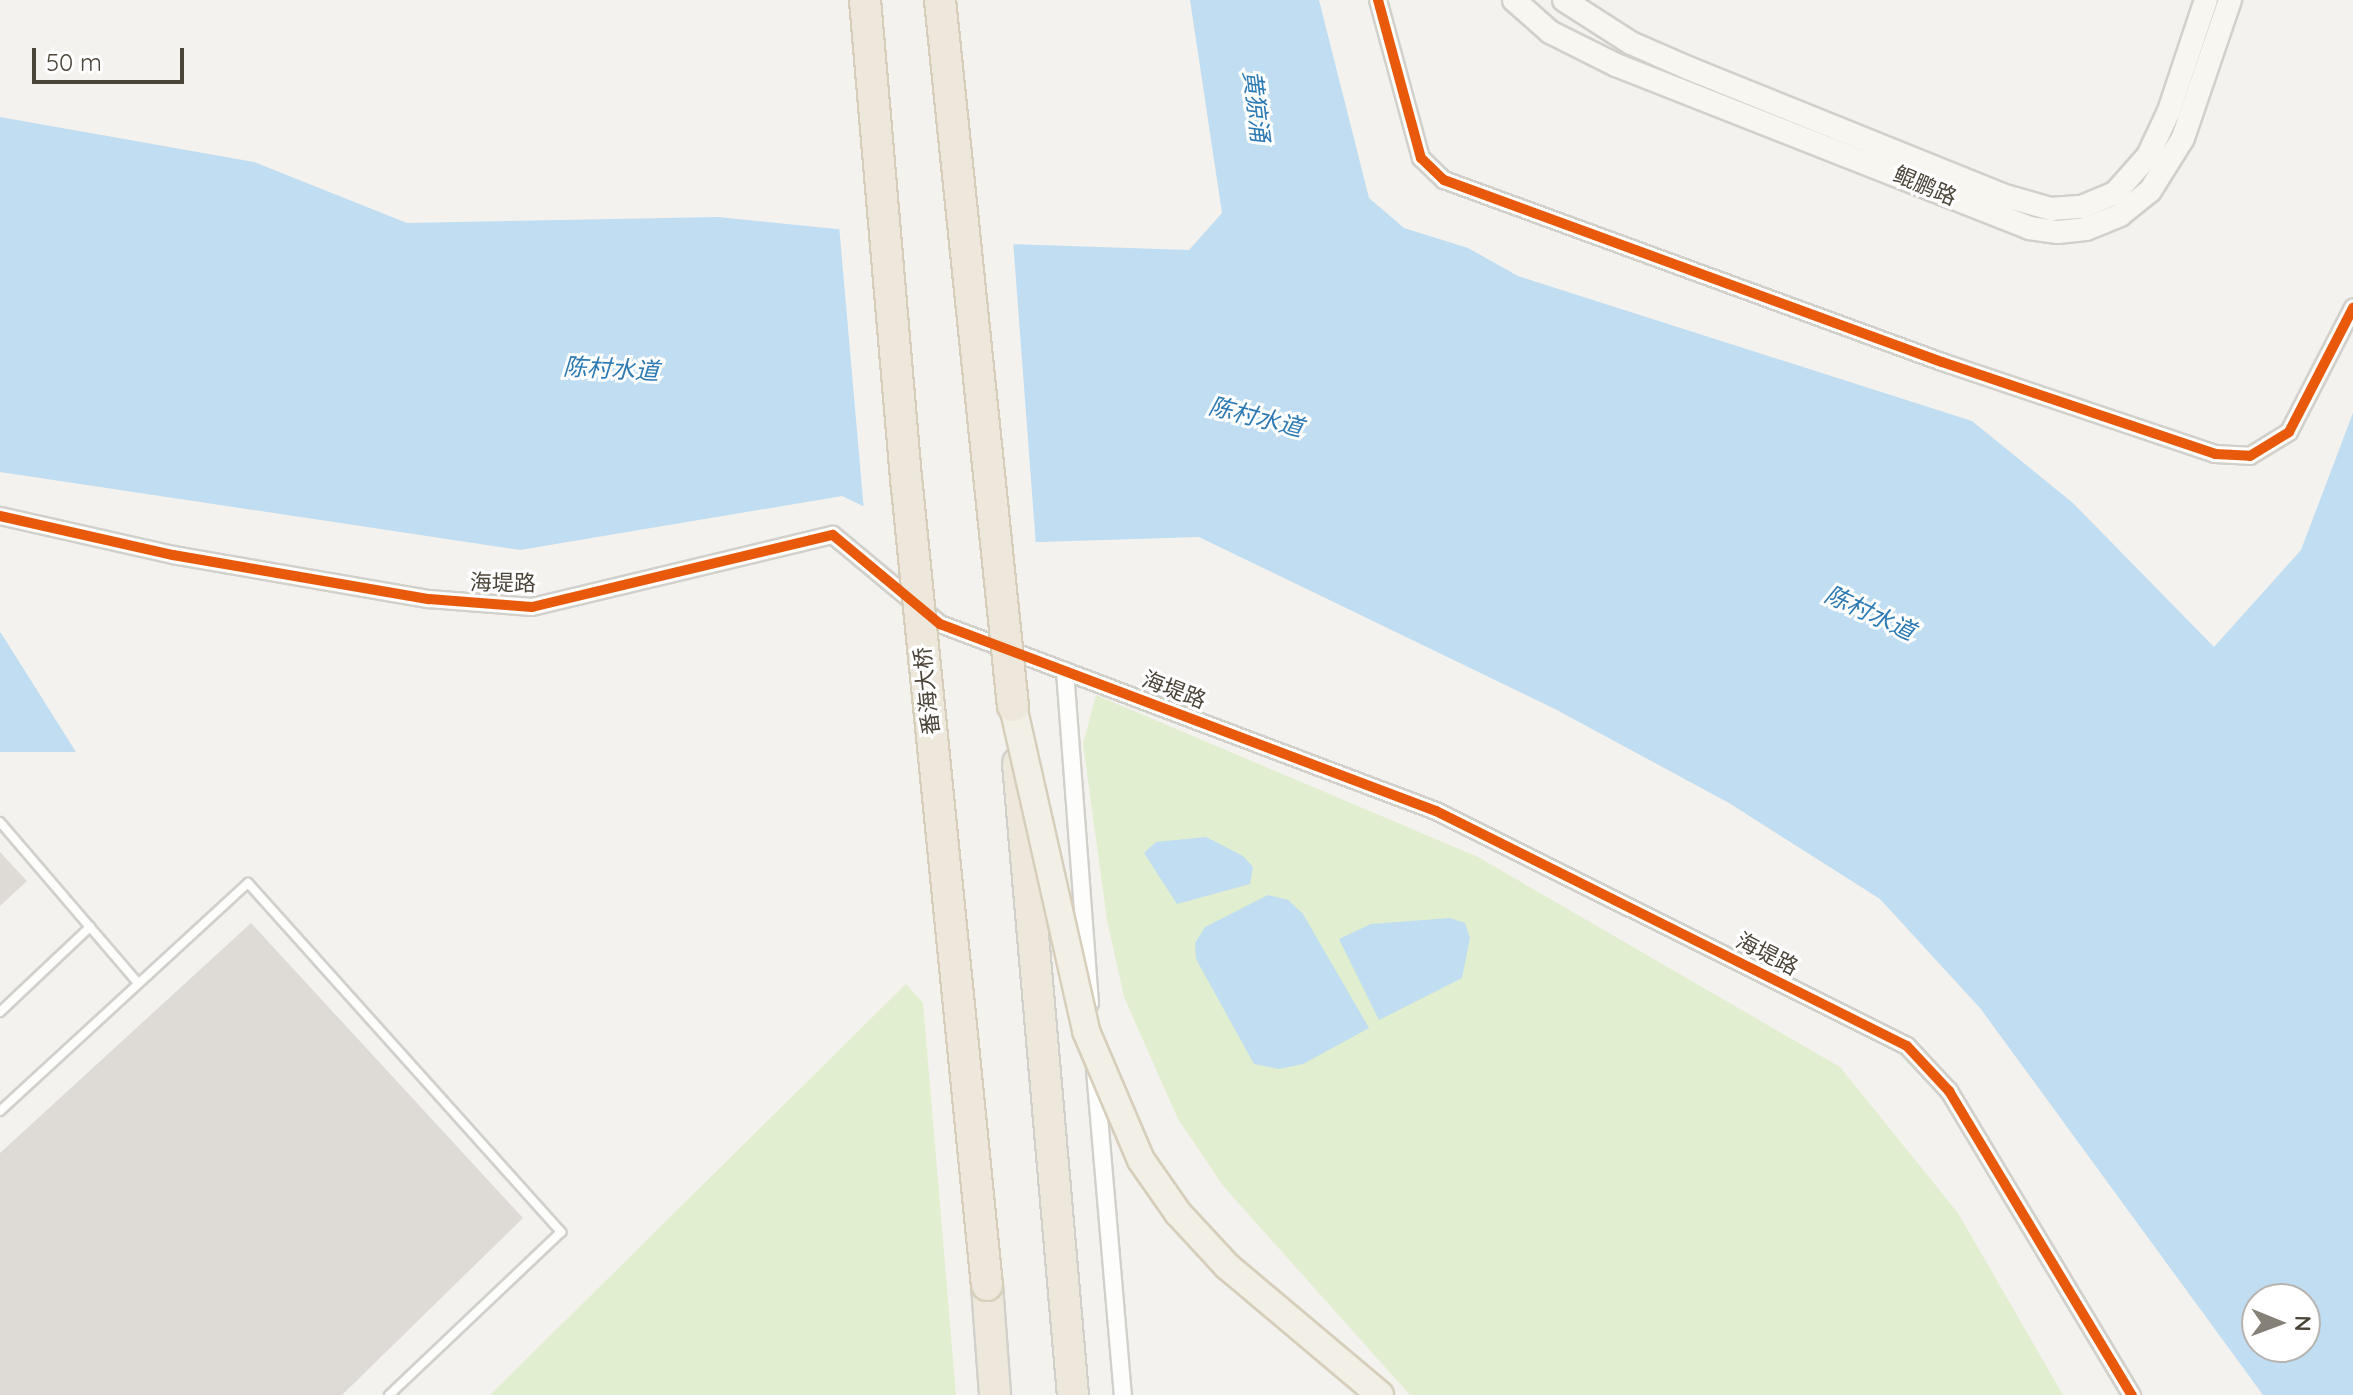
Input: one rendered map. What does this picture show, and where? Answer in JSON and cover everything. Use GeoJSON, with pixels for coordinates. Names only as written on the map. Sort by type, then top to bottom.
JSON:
{"type":"FeatureCollection","features":[{"type":"Feature","properties":{"kind":"highway","name":"番海大桥"},"geometry":{"type":"LineString","coordinates":[[865,0],[908,502],[987,1285],[995,1395]]}},
{"type":"Feature","properties":{"kind":"highway"},"geometry":{"type":"LineString","coordinates":[[940,0],[1013,706],[1073,1395]]}},
{"type":"Feature","properties":{"kind":"main road"},"geometry":{"type":"LineString","coordinates":[[1013,706],[1086,1031],[1141,1160],[1178,1213],[1227,1266],[1380,1395]]}},
{"type":"Feature","properties":{"kind":"street"},"geometry":{"type":"LineString","coordinates":[[1378,0],[1421,158],[1444,180],[1927,357],[2215,454],[2250,456],[2289,432],[2353,308]]}},
{"type":"Feature","properties":{"kind":"street","name":"鲲鹏路"},"geometry":{"type":"LineString","coordinates":[[1514,0],[1550,32],[1616,65],[2029,228],[2058,232],[2086,229],[2120,215],[2150,191],[2183,138],[2230,0]]}},
{"type":"Feature","properties":{"kind":"street","name":"鲲鹏路"},"geometry":{"type":"LineString","coordinates":[[1564,0],[1631,43],[1688,68],[2002,195],[2051,209],[2082,207],[2115,193],[2148,156],[2206,0]]}},
{"type":"Feature","properties":{"kind":"street","name":"海堤路"},"geometry":{"type":"LineString","coordinates":[[0,516],[173,555],[414,597],[532,607],[833,535],[940,624],[1436,811],[1907,1046],[1949,1091],[2132,1395]]}},
{"type":"Feature","properties":{"kind":"street"},"geometry":{"type":"LineString","coordinates":[[1065,671],[1123,1395]]}},
{"type":"Feature","properties":{"kind":"lane"},"geometry":{"type":"LineString","coordinates":[[0,822],[138,983]]}},
{"type":"Feature","properties":{"kind":"lane"},"geometry":{"type":"LineString","coordinates":[[0,1111],[248,883],[561,1232],[389,1395]]}},
{"type":"Feature","properties":{"kind":"lane"},"geometry":{"type":"LineString","coordinates":[[0,1011],[90,927]]}},
{"type":"Feature","properties":{"kind":"green space"},"geometry":{"type":"Polygon","coordinates":[[[1096,695],[1478,857],[1840,1067],[1958,1213],[2063,1395],[1410,1395],[1224,1187],[1178,1119],[1124,997],[1107,920],[1083,744],[1096,695]]]}},
{"type":"Feature","properties":{"kind":"green space"},"geometry":{"type":"Polygon","coordinates":[[[906,984],[923,1003],[956,1395],[490,1395],[906,984]]]}},
{"type":"Feature","properties":{"kind":"water"},"geometry":{"type":"Polygon","coordinates":[[[1190,0],[1319,0],[1369,198],[1404,228],[1468,248],[1518,276],[1972,421],[2073,503],[2214,647],[2301,550],[2353,413],[2353,1395],[2263,1395],[1980,1008],[1880,899],[1729,803],[1555,709],[1199,537],[945,545],[842,496],[520,550],[0,472],[0,117],[254,162],[407,223],[718,217],[976,243],[1189,250],[1222,213],[1190,0]]]}},
{"type":"Feature","properties":{"kind":"water"},"geometry":{"type":"Polygon","coordinates":[[[1,633],[76,752],[0,752],[1,633]]]}},
{"type":"Feature","properties":{"kind":"water"},"geometry":{"type":"Polygon","coordinates":[[[1206,837],[1243,856],[1253,867],[1250,884],[1177,904],[1144,853],[1156,842],[1206,837]]]}},
{"type":"Feature","properties":{"kind":"water"},"geometry":{"type":"Polygon","coordinates":[[[1268,895],[1288,900],[1303,914],[1369,1028],[1303,1064],[1279,1069],[1254,1064],[1196,959],[1195,943],[1205,927],[1268,895]]]}},
{"type":"Feature","properties":{"kind":"water"},"geometry":{"type":"Polygon","coordinates":[[[1450,918],[1465,923],[1470,938],[1462,978],[1379,1020],[1339,939],[1371,924],[1450,918]]]}},
{"type":"Feature","properties":{"kind":"pier"},"geometry":{"type":"Polygon","coordinates":[[[839,225],[1013,240],[1036,546],[945,549],[864,511],[839,225]]]}},
{"type":"Feature","properties":{"kind":"building"},"geometry":{"type":"Polygon","coordinates":[[[0,852],[27,881],[0,906],[0,852]]]}},
{"type":"Feature","properties":{"kind":"building"},"geometry":{"type":"Polygon","coordinates":[[[251,923],[523,1218],[342,1395],[0,1395],[0,1153],[251,923]]]}},
{"type":"Feature","properties":{"kind":"cycle path"},"geometry":{"type":"LineString","coordinates":[[1378,0],[1421,158],[1444,180],[1942,362],[2215,454],[2250,456],[2289,432],[2353,308]]}},
{"type":"Feature","properties":{"kind":"cycle path"},"geometry":{"type":"LineString","coordinates":[[0,516],[173,555],[429,599],[532,607],[833,535],[940,624],[1436,811],[1907,1046],[1949,1091],[2132,1395]]}},
{"type":"Feature","properties":{"kind":"water label","name":"黄猄涌"},"geometry":{"type":"Point","coordinates":[1256,106]}},
{"type":"Feature","properties":{"kind":"water label","name":"陈村水道"},"geometry":{"type":"Point","coordinates":[611,369]}},
{"type":"Feature","properties":{"kind":"water label","name":"陈村水道"},"geometry":{"type":"Point","coordinates":[1256,417]}},
{"type":"Feature","properties":{"kind":"water label","name":"陈村水道"},"geometry":{"type":"Point","coordinates":[1870,613]}}]}
